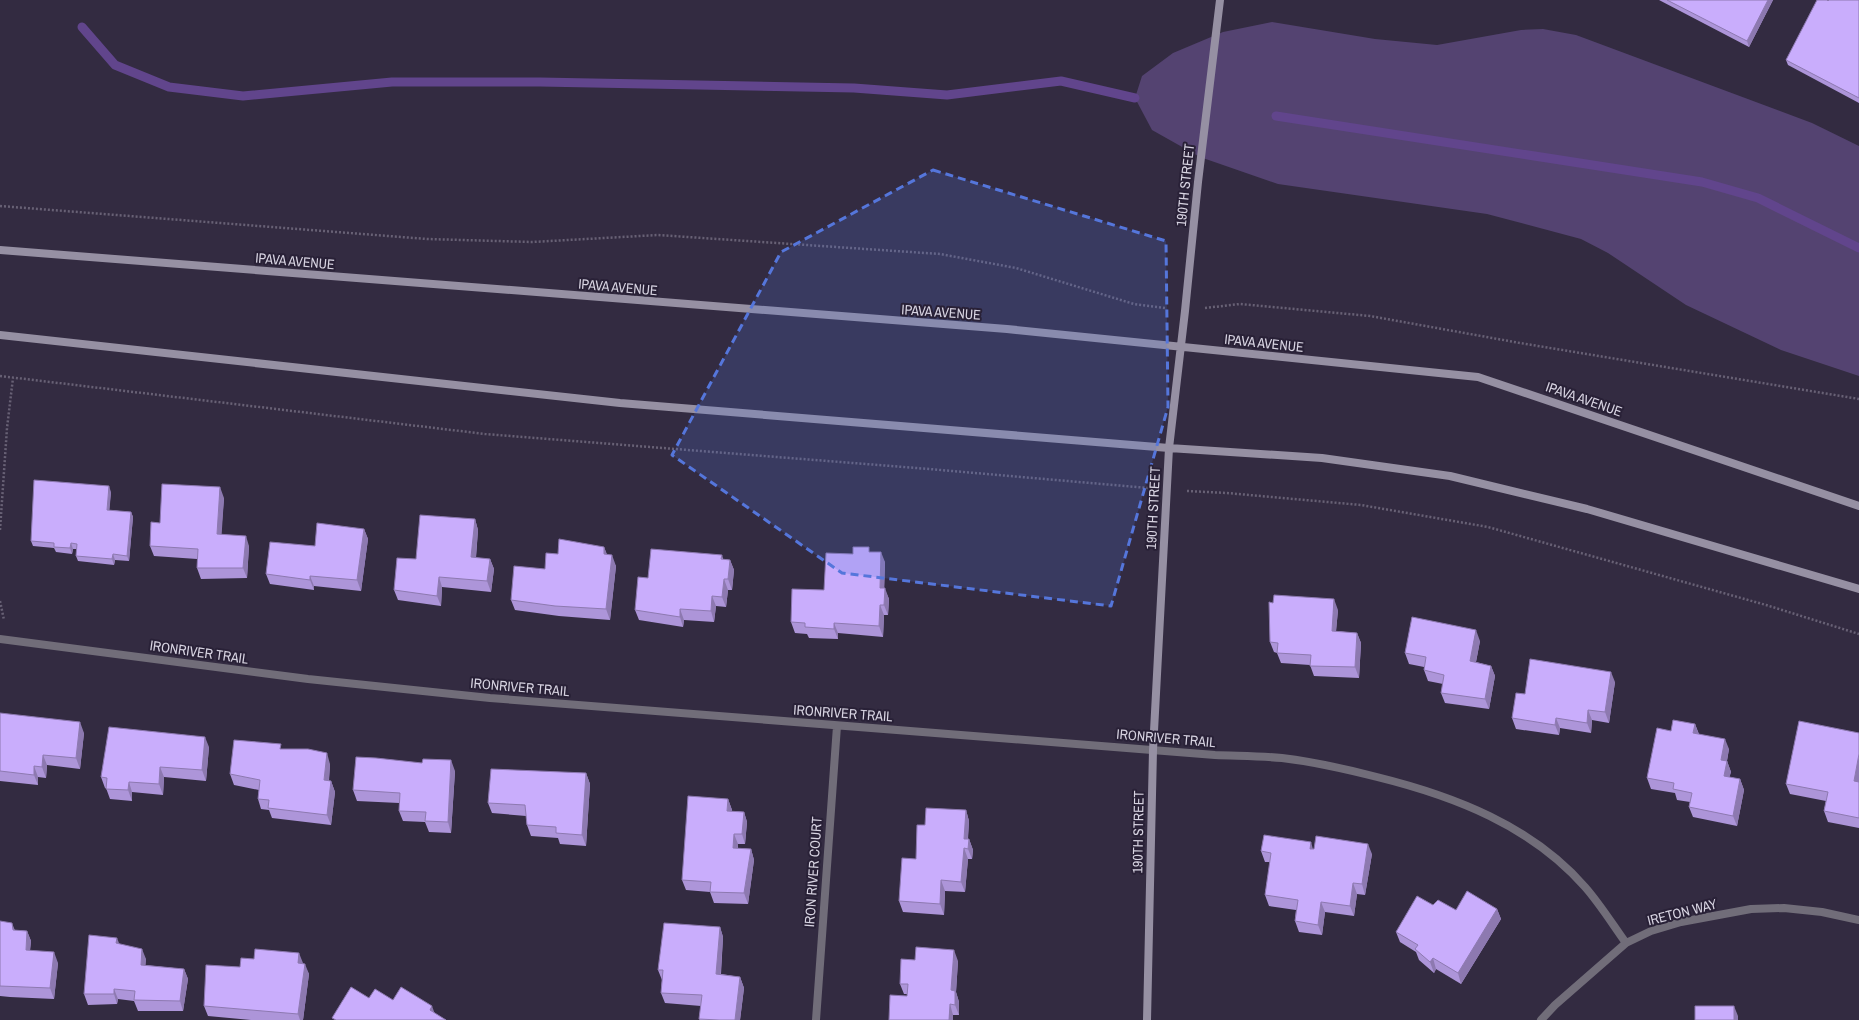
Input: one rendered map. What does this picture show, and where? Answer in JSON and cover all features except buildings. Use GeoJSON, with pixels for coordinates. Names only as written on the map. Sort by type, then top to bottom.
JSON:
{"type":"FeatureCollection","features":[{"type":"Feature","properties":{"kind":"street","name":"190TH STREET"},"geometry":{"type":"LineString","coordinates":[[1147,1020],[1153,750],[1169,448],[1198,182],[1220,0]]}},
{"type":"Feature","properties":{"kind":"street","name":"IPAVA AVENUE"},"geometry":{"type":"LineString","coordinates":[[0,250],[1007,329],[1180,348],[1478,377],[1859,506]]}},
{"type":"Feature","properties":{"kind":"street"},"geometry":{"type":"LineString","coordinates":[[0,335],[620,403],[1169,448],[1322,458],[1450,476],[1587,509],[1859,589]]}},
{"type":"Feature","properties":{"kind":"street","name":"IRONRIVER TRAIL"},"geometry":{"type":"LineString","coordinates":[[0,639],[308,680],[490,698],[1153,750],[1281,758],[1339,767],[1424,789],[1464,804],[1496,819],[1530,839],[1561,864],[1585,887],[1626,943]]}},
{"type":"Feature","properties":{"kind":"street","name":"IRON RIVER COURT"},"geometry":{"type":"LineString","coordinates":[[816,1020],[837,726]]}},
{"type":"Feature","properties":{"kind":"street","name":"IRETON WAY"},"geometry":{"type":"LineString","coordinates":[[1541,1020],[1555,1005],[1626,943],[1651,931],[1681,922],[1751,909],[1784,908],[1822,912],[1859,920]]}},
{"type":"Feature","properties":{"kind":"path"},"geometry":{"type":"LineString","coordinates":[[0,206],[427,239],[532,242],[658,235],[940,254],[1016,268],[1134,304],[1185,311],[1240,304],[1370,316],[1520,343],[1859,399]]}},
{"type":"Feature","properties":{"kind":"path"},"geometry":{"type":"LineString","coordinates":[[0,376],[485,434],[1084,482],[1166,491],[1227,493],[1361,505],[1488,527],[1758,603],[1859,634]]}},
{"type":"Feature","properties":{"kind":"path"},"geometry":{"type":"LineString","coordinates":[[0,530],[7,428],[13,378]]}},
{"type":"Feature","properties":{"kind":"highlighted area"},"geometry":{"type":"Polygon","coordinates":[[[933,170],[1166,241],[1168,407],[1111,606],[842,573],[672,455],[781,252],[933,170]]]}},
{"type":"Feature","properties":{"kind":"shaded area"},"geometry":{"type":"Polygon","coordinates":[[[1272,22],[1375,39],[1437,45],[1521,30],[1543,29],[1576,35],[1812,123],[1859,146],[1859,376],[1781,350],[1686,305],[1608,253],[1581,239],[1487,214],[1278,184],[1200,157],[1152,130],[1135,98],[1142,76],[1173,53],[1223,32],[1272,22]]]}},
{"type":"Feature","properties":{"kind":"waterway"},"geometry":{"type":"LineString","coordinates":[[82,27],[115,65],[169,87],[243,96],[392,82],[540,82],[854,88],[947,95],[1061,81],[1135,98]]}},
{"type":"Feature","properties":{"kind":"waterway"},"geometry":{"type":"LineString","coordinates":[[1276,116],[1702,182],[1758,198],[1859,248]]}}]}
